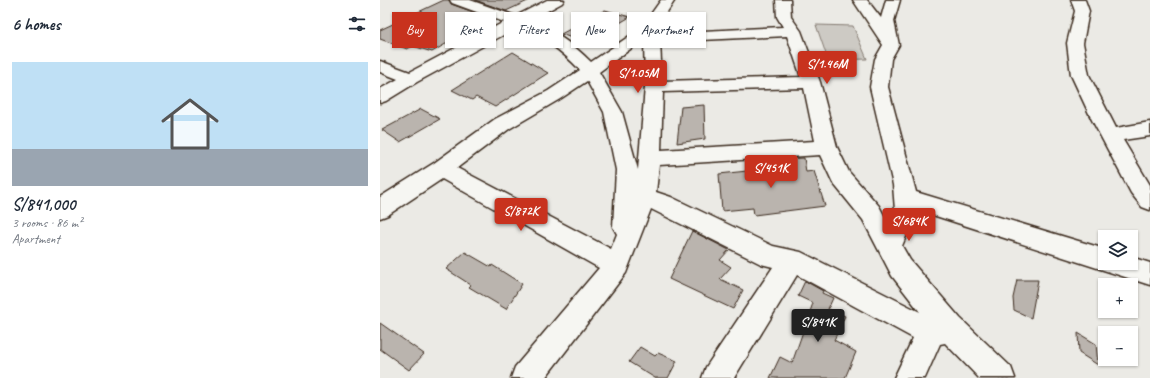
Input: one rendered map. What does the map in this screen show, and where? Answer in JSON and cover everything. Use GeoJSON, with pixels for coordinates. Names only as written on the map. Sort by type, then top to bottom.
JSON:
{"type":"FeatureCollection","features":[{"type":"Feature","properties":{"kind":"street"},"geometry":{"type":"LineString","coordinates":[[457,0],[504,17]]}},
{"type":"Feature","properties":{"kind":"street"},"geometry":{"type":"LineString","coordinates":[[535,12],[557,0]]}},
{"type":"Feature","properties":{"kind":"street"},"geometry":{"type":"LineString","coordinates":[[660,12],[666,6],[668,0]]}},
{"type":"Feature","properties":{"kind":"street"},"geometry":{"type":"LineString","coordinates":[[783,0],[784,17],[793,31],[811,82],[827,147],[841,177],[871,213],[890,245],[901,268],[941,330]]}},
{"type":"Feature","properties":{"kind":"street"},"geometry":{"type":"LineString","coordinates":[[860,0],[889,40]]}},
{"type":"Feature","properties":{"kind":"street"},"geometry":{"type":"LineString","coordinates":[[890,245],[906,210],[904,185],[879,87],[883,59],[891,45],[887,21],[893,0]]}},
{"type":"Feature","properties":{"kind":"street"},"geometry":{"type":"LineString","coordinates":[[1078,0],[1082,11],[1075,43],[1080,75],[1102,120],[1139,187],[1150,201]]}},
{"type":"Feature","properties":{"kind":"street"},"geometry":{"type":"LineString","coordinates":[[380,97],[411,78],[504,29]]}},
{"type":"Feature","properties":{"kind":"street"},"geometry":{"type":"LineString","coordinates":[[706,30],[793,31]]}},
{"type":"Feature","properties":{"kind":"street"},"geometry":{"type":"LineString","coordinates":[[380,209],[441,168],[502,124],[554,95],[627,44]]}},
{"type":"Feature","properties":{"kind":"street"},"geometry":{"type":"LineString","coordinates":[[563,45],[569,49],[590,71],[613,112],[627,170],[627,193],[620,256]]}},
{"type":"Feature","properties":{"kind":"street"},"geometry":{"type":"LineString","coordinates":[[526,378],[620,256],[644,198],[650,158],[654,87],[654,48]]}},
{"type":"Feature","properties":{"kind":"street"},"geometry":{"type":"LineString","coordinates":[[380,66],[411,78]]}},
{"type":"Feature","properties":{"kind":"street"},"geometry":{"type":"LineString","coordinates":[[654,87],[811,82]]}},
{"type":"Feature","properties":{"kind":"street"},"geometry":{"type":"LineString","coordinates":[[1111,135],[1150,129]]}},
{"type":"Feature","properties":{"kind":"street"},"geometry":{"type":"LineString","coordinates":[[650,158],[827,147]]}},
{"type":"Feature","properties":{"kind":"street"},"geometry":{"type":"LineString","coordinates":[[441,168],[620,256]]}},
{"type":"Feature","properties":{"kind":"street"},"geometry":{"type":"LineString","coordinates":[[905,196],[1098,258]]}},
{"type":"Feature","properties":{"kind":"street"},"geometry":{"type":"LineString","coordinates":[[644,198],[663,203],[770,256],[792,260],[941,330],[1000,378]]}},
{"type":"Feature","properties":{"kind":"street"},"geometry":{"type":"LineString","coordinates":[[717,378],[792,260]]}},
{"type":"Feature","properties":{"kind":"street"},"geometry":{"type":"LineString","coordinates":[[1137,270],[1150,274]]}},
{"type":"Feature","properties":{"kind":"street"},"geometry":{"type":"LineString","coordinates":[[910,378],[941,330]]}},
{"type":"Feature","properties":{"kind":"shaded area"},"geometry":{"type":"Polygon","coordinates":[[[816,25],[853,26],[867,59],[828,60],[816,25]]]}},
{"type":"Feature","properties":{"kind":"building"},"geometry":{"type":"Polygon","coordinates":[[[444,0],[449,0],[451,4],[473,12],[445,12],[445,44],[432,52],[419,48],[437,48],[437,12],[418,12],[444,0]]]}},
{"type":"Feature","properties":{"kind":"building"},"geometry":{"type":"Polygon","coordinates":[[[475,0],[530,0],[506,11],[475,0]]]}},
{"type":"Feature","properties":{"kind":"building"},"geometry":{"type":"Polygon","coordinates":[[[605,10],[612,12],[601,12],[605,10]]]}},
{"type":"Feature","properties":{"kind":"building"},"geometry":{"type":"Polygon","coordinates":[[[619,14],[627,16],[627,19],[619,23],[619,14]]]}},
{"type":"Feature","properties":{"kind":"building"},"geometry":{"type":"Polygon","coordinates":[[[392,24],[392,43],[380,39],[380,30],[392,24]]]}},
{"type":"Feature","properties":{"kind":"building"},"geometry":{"type":"Polygon","coordinates":[[[571,29],[571,38],[563,35],[563,33],[571,29]]]}},
{"type":"Feature","properties":{"kind":"building"},"geometry":{"type":"Polygon","coordinates":[[[513,52],[548,73],[495,107],[476,97],[472,100],[452,90],[513,52]]]}},
{"type":"Feature","properties":{"kind":"building"},"geometry":{"type":"Polygon","coordinates":[[[704,105],[705,139],[677,143],[681,107],[704,105]]]}},
{"type":"Feature","properties":{"kind":"building"},"geometry":{"type":"Polygon","coordinates":[[[421,109],[440,119],[400,142],[382,130],[421,109]]]}},
{"type":"Feature","properties":{"kind":"building"},"geometry":{"type":"Polygon","coordinates":[[[804,158],[806,172],[814,171],[825,206],[754,215],[753,208],[722,211],[719,174],[785,167],[784,159],[804,158]]]}},
{"type":"Feature","properties":{"kind":"building"},"geometry":{"type":"Polygon","coordinates":[[[692,231],[729,250],[720,260],[731,267],[720,279],[743,290],[733,309],[669,279],[692,231]]]}},
{"type":"Feature","properties":{"kind":"building"},"geometry":{"type":"Polygon","coordinates":[[[465,252],[491,267],[492,265],[522,284],[506,309],[469,287],[471,285],[446,269],[465,252]]]}},
{"type":"Feature","properties":{"kind":"building"},"geometry":{"type":"Polygon","coordinates":[[[1017,280],[1038,280],[1031,318],[1014,310],[1013,298],[1017,280]]]}},
{"type":"Feature","properties":{"kind":"building"},"geometry":{"type":"Polygon","coordinates":[[[805,281],[823,291],[822,293],[833,298],[828,309],[845,316],[834,340],[856,352],[845,378],[770,378],[780,357],[792,363],[813,303],[798,296],[805,281]]]}},
{"type":"Feature","properties":{"kind":"building"},"geometry":{"type":"Polygon","coordinates":[[[380,323],[424,354],[409,370],[380,349],[380,323]]]}},
{"type":"Feature","properties":{"kind":"building"},"geometry":{"type":"Polygon","coordinates":[[[1078,333],[1096,344],[1098,365],[1079,353],[1078,333]]]}},
{"type":"Feature","properties":{"kind":"building"},"geometry":{"type":"Polygon","coordinates":[[[640,347],[655,356],[658,353],[677,361],[668,378],[655,378],[629,362],[640,347]]]}}]}
